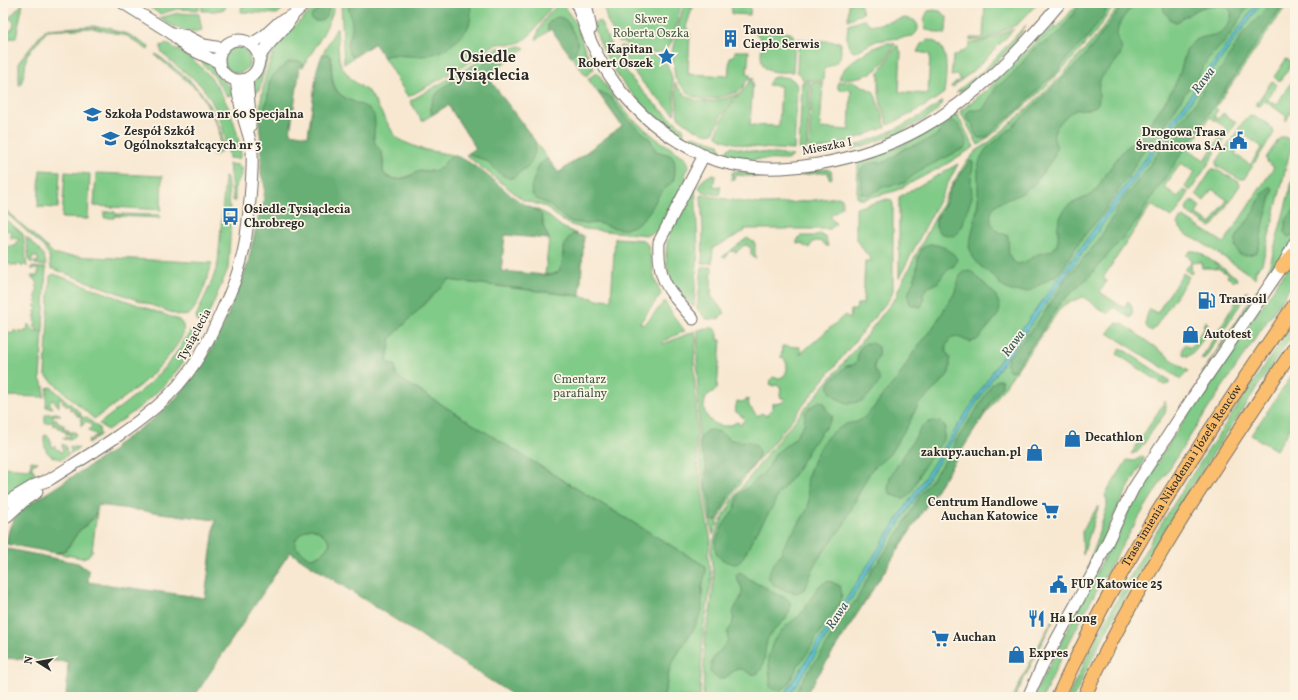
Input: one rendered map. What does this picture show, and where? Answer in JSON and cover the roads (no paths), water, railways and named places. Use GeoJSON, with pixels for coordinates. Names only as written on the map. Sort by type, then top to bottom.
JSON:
{"type":"FeatureCollection","features":[{"type":"Feature","properties":{"kind":"main road"},"geometry":{"type":"LineString","coordinates":[[1282,267],[1295,253]]}},
{"type":"Feature","properties":{"kind":"main road","name":"Trasa imienia Nikodema i Józefa Renców"},"geometry":{"type":"LineString","coordinates":[[1058,697],[1071,667],[1101,609],[1152,521],[1207,434],[1295,304]]}},
{"type":"Feature","properties":{"kind":"main road","name":"Trasa imienia Nikodema i Józefa Renców"},"geometry":{"type":"LineString","coordinates":[[1084,697],[1116,632],[1164,546],[1213,468],[1295,347]]}},
{"type":"Feature","properties":{"kind":"street"},"geometry":{"type":"LineString","coordinates":[[123,3],[171,33],[186,47],[218,62]]}},
{"type":"Feature","properties":{"kind":"street"},"geometry":{"type":"LineString","coordinates":[[251,44],[264,36],[279,22],[294,14],[306,3]]}},
{"type":"Feature","properties":{"kind":"street","name":"Mieszka I"},"geometry":{"type":"LineString","coordinates":[[577,3],[586,34],[616,85],[634,107],[662,131],[690,149],[713,159],[736,164],[771,168],[797,166],[849,158],[882,147],[920,129],[944,115],[972,94],[1010,59],[1060,3]]}},
{"type":"Feature","properties":{"kind":"street","name":"Mieszka I"},"geometry":{"type":"LineString","coordinates":[[586,3],[594,48]]}},
{"type":"Feature","properties":{"kind":"street"},"geometry":{"type":"LineString","coordinates":[[259,62],[256,49],[251,44],[244,41],[235,40],[222,48],[218,62],[222,73],[228,78],[242,80],[253,75],[257,69],[262,52],[287,25],[294,14]]}},
{"type":"Feature","properties":{"kind":"street"},"geometry":{"type":"LineString","coordinates":[[171,33],[187,36],[204,45],[222,48]]}},
{"type":"Feature","properties":{"kind":"street","name":"Tysiąclecia"},"geometry":{"type":"LineString","coordinates":[[3,504],[35,485],[49,480],[109,442],[146,415],[190,372],[198,360],[210,338],[228,297],[242,258],[251,186],[252,152],[249,135],[238,97],[242,80]]}},
{"type":"Feature","properties":{"kind":"street"},"geometry":{"type":"LineString","coordinates":[[693,320],[669,291],[663,280],[658,258],[659,242],[704,155]]}},
{"type":"Feature","properties":{"kind":"street"},"geometry":{"type":"LineString","coordinates":[[1028,697],[1043,664],[1093,573],[1122,509],[1133,489],[1282,267],[1295,242]]}},
{"type":"Feature","properties":{"kind":"street","name":"Tysiąclecia"},"geometry":{"type":"LineString","coordinates":[[3,520],[25,500],[38,492],[49,480]]}},
{"type":"Feature","properties":{"kind":"water","name":"Rawa"},"geometry":{"type":"Polygon","coordinates":[[[1257,3],[1261,3],[993,377],[788,697],[783,697],[1005,353],[1257,3]]]}},
{"type":"Feature","properties":{"kind":"place","name":"Tauron Ciepło Serwis"},"geometry":{"type":"Point","coordinates":[730,38]}},
{"type":"Feature","properties":{"kind":"place","name":"Kapitan Robert Oszek"},"geometry":{"type":"Point","coordinates":[666,57]}},
{"type":"Feature","properties":{"kind":"place","name":"Szkoła Podstawowa nr 60 Specjalna"},"geometry":{"type":"Point","coordinates":[92,115]}},
{"type":"Feature","properties":{"kind":"place","name":"Zespół Szkół Ogólnokształcących nr 3"},"geometry":{"type":"Point","coordinates":[111,139]}},
{"type":"Feature","properties":{"kind":"place","name":"Drogowa Trasa Średnicowa S.A."},"geometry":{"type":"Point","coordinates":[1239,140]}},
{"type":"Feature","properties":{"kind":"place","name":"Osiedle Tysiąclecia Chrobrego"},"geometry":{"type":"Point","coordinates":[231,217]}},
{"type":"Feature","properties":{"kind":"place","name":"Transoil"},"geometry":{"type":"Point","coordinates":[1206,300]}},
{"type":"Feature","properties":{"kind":"place","name":"Autotest"},"geometry":{"type":"Point","coordinates":[1191,335]}},
{"type":"Feature","properties":{"kind":"place","name":"Decathlon"},"geometry":{"type":"Point","coordinates":[1072,438]}},
{"type":"Feature","properties":{"kind":"place","name":"zakupy.auchan.pl"},"geometry":{"type":"Point","coordinates":[1034,453]}},
{"type":"Feature","properties":{"kind":"place","name":"Centrum Handlowe Auchan Katowice"},"geometry":{"type":"Point","coordinates":[1051,510]}},
{"type":"Feature","properties":{"kind":"place","name":"FUP Katowice 25"},"geometry":{"type":"Point","coordinates":[1058,585]}},
{"type":"Feature","properties":{"kind":"place","name":"Ha Long"},"geometry":{"type":"Point","coordinates":[1037,619]}},
{"type":"Feature","properties":{"kind":"place","name":"Auchan"},"geometry":{"type":"Point","coordinates":[940,638]}},
{"type":"Feature","properties":{"kind":"place","name":"Expres"},"geometry":{"type":"Point","coordinates":[1016,654]}},
{"type":"Feature","properties":{"kind":"district","name":"Osiedle Tysiąclecia"},"geometry":{"type":"Point","coordinates":[488,67]}},
{"type":"Feature","properties":{"kind":"park label","name":"Skwer Roberta Oszka"},"geometry":{"type":"Point","coordinates":[651,27]}},
{"type":"Feature","properties":{"kind":"park label","name":"Cmentarz parafialny"},"geometry":{"type":"Point","coordinates":[580,387]}}]}
